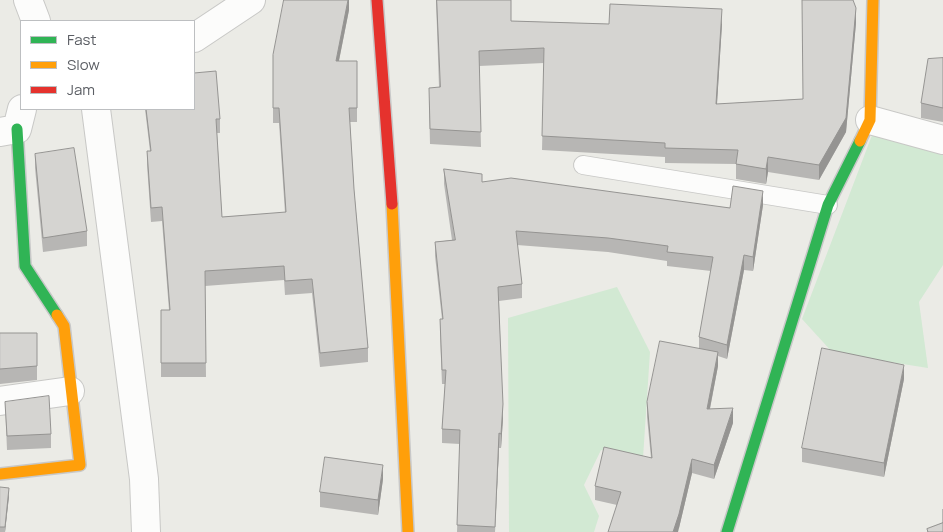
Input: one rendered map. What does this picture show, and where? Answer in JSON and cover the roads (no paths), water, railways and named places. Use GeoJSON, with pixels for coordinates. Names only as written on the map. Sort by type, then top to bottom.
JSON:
{"type":"FeatureCollection","features":[{"type":"Feature","properties":{"kind":"street"},"geometry":{"type":"LineString","coordinates":[[28,0],[36,20]]}},
{"type":"Feature","properties":{"kind":"street"},"geometry":{"type":"LineString","coordinates":[[195,37],[251,0]]}},
{"type":"Feature","properties":{"kind":"street"},"geometry":{"type":"LineString","coordinates":[[377,0],[391,174],[408,532]]}},
{"type":"Feature","properties":{"kind":"street"},"geometry":{"type":"LineString","coordinates":[[727,532],[828,205],[870,120],[873,0]]}},
{"type":"Feature","properties":{"kind":"street"},"geometry":{"type":"LineString","coordinates":[[96,110],[144,479],[146,532]]}},
{"type":"Feature","properties":{"kind":"street"},"geometry":{"type":"LineString","coordinates":[[870,120],[943,140]]}},
{"type":"Feature","properties":{"kind":"street"},"geometry":{"type":"LineString","coordinates":[[0,474],[80,465],[70,392],[64,326],[26,266],[13,123]]}},
{"type":"Feature","properties":{"kind":"street"},"geometry":{"type":"LineString","coordinates":[[0,401],[70,392]]}},
{"type":"Feature","properties":{"kind":"lane"},"geometry":{"type":"LineString","coordinates":[[583,165],[828,205]]}}]}
